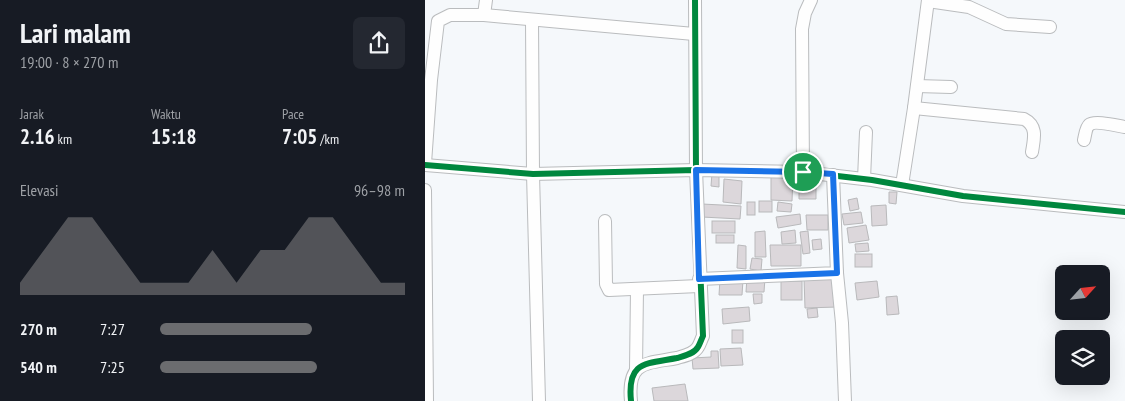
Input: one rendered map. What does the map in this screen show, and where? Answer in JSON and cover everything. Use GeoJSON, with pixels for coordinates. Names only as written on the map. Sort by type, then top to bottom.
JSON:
{"type":"FeatureCollection","features":[{"type":"Feature","properties":{"kind":"street"},"geometry":{"type":"LineString","coordinates":[[484,15],[486,0]]}},
{"type":"Feature","properties":{"kind":"street"},"geometry":{"type":"LineString","coordinates":[[636,369],[649,363],[684,356],[694,352],[699,347],[703,336],[699,282],[696,170],[695,0]]}},
{"type":"Feature","properties":{"kind":"street"},"geometry":{"type":"LineString","coordinates":[[803,172],[802,29],[805,13],[811,0]]}},
{"type":"Feature","properties":{"kind":"street"},"geometry":{"type":"LineString","coordinates":[[903,185],[928,1],[969,7],[1006,24],[1050,27]]}},
{"type":"Feature","properties":{"kind":"street"},"geometry":{"type":"LineString","coordinates":[[694,34],[484,15],[450,15],[438,21],[431,80],[425,164],[533,174],[696,170],[833,174],[963,196],[1125,212]]}},
{"type":"Feature","properties":{"kind":"street"},"geometry":{"type":"LineString","coordinates":[[532,20],[533,174],[539,401]]}},
{"type":"Feature","properties":{"kind":"street"},"geometry":{"type":"LineString","coordinates":[[917,86],[951,87]]}},
{"type":"Feature","properties":{"kind":"street"},"geometry":{"type":"LineString","coordinates":[[914,108],[1024,119],[1034,129],[1032,152]]}},
{"type":"Feature","properties":{"kind":"street"},"geometry":{"type":"LineString","coordinates":[[1084,140],[1087,126],[1090,124],[1101,123],[1125,127]]}},
{"type":"Feature","properties":{"kind":"street"},"geometry":{"type":"LineString","coordinates":[[864,179],[866,132]]}},
{"type":"Feature","properties":{"kind":"street"},"geometry":{"type":"LineString","coordinates":[[833,174],[845,401]]}},
{"type":"Feature","properties":{"kind":"street"},"geometry":{"type":"LineString","coordinates":[[425,190],[427,401]]}},
{"type":"Feature","properties":{"kind":"street"},"geometry":{"type":"LineString","coordinates":[[605,221],[607,287],[609,290],[837,273]]}},
{"type":"Feature","properties":{"kind":"street"},"geometry":{"type":"LineString","coordinates":[[631,401],[630,392],[636,369],[637,289]]}},
{"type":"Feature","properties":{"kind":"building"},"geometry":{"type":"Polygon","coordinates":[[[712,173],[719,173],[719,187],[711,186],[712,173]]]}},
{"type":"Feature","properties":{"kind":"building"},"geometry":{"type":"Polygon","coordinates":[[[771,176],[793,177],[792,201],[771,200],[771,176]]]}},
{"type":"Feature","properties":{"kind":"building"},"geometry":{"type":"Polygon","coordinates":[[[799,176],[816,177],[816,199],[799,199],[799,176]]]}},
{"type":"Feature","properties":{"kind":"building"},"geometry":{"type":"Polygon","coordinates":[[[724,179],[742,181],[741,204],[723,202],[724,179]]]}},
{"type":"Feature","properties":{"kind":"building"},"geometry":{"type":"Polygon","coordinates":[[[889,192],[897,192],[896,204],[889,203],[889,192]]]}},
{"type":"Feature","properties":{"kind":"building"},"geometry":{"type":"Polygon","coordinates":[[[857,198],[859,209],[850,211],[848,200],[857,198]]]}},
{"type":"Feature","properties":{"kind":"building"},"geometry":{"type":"Polygon","coordinates":[[[759,201],[772,201],[772,212],[759,212],[759,201]]]}},
{"type":"Feature","properties":{"kind":"building"},"geometry":{"type":"Polygon","coordinates":[[[747,202],[755,202],[755,215],[747,215],[747,202]]]}},
{"type":"Feature","properties":{"kind":"building"},"geometry":{"type":"Polygon","coordinates":[[[778,202],[792,204],[791,212],[777,211],[778,202]]]}},
{"type":"Feature","properties":{"kind":"building"},"geometry":{"type":"Polygon","coordinates":[[[702,204],[741,206],[740,219],[702,217],[702,204]]]}},
{"type":"Feature","properties":{"kind":"building"},"geometry":{"type":"Polygon","coordinates":[[[886,205],[887,225],[872,226],[871,206],[886,205]]]}},
{"type":"Feature","properties":{"kind":"building"},"geometry":{"type":"Polygon","coordinates":[[[861,212],[863,223],[844,225],[842,214],[861,212]]]}},
{"type":"Feature","properties":{"kind":"building"},"geometry":{"type":"Polygon","coordinates":[[[800,214],[801,224],[778,228],[776,217],[800,214]]]}},
{"type":"Feature","properties":{"kind":"building"},"geometry":{"type":"Polygon","coordinates":[[[806,215],[828,215],[828,230],[807,230],[806,215]]]}},
{"type":"Feature","properties":{"kind":"building"},"geometry":{"type":"Polygon","coordinates":[[[712,221],[735,221],[735,233],[712,233],[712,221]]]}},
{"type":"Feature","properties":{"kind":"building"},"geometry":{"type":"Polygon","coordinates":[[[866,225],[869,240],[849,243],[847,228],[866,225]]]}},
{"type":"Feature","properties":{"kind":"building"},"geometry":{"type":"Polygon","coordinates":[[[795,230],[796,243],[782,244],[781,232],[795,230]]]}},
{"type":"Feature","properties":{"kind":"building"},"geometry":{"type":"Polygon","coordinates":[[[765,231],[766,257],[755,257],[755,232],[765,231]]]}},
{"type":"Feature","properties":{"kind":"building"},"geometry":{"type":"Polygon","coordinates":[[[808,231],[810,253],[803,254],[800,232],[808,231]]]}},
{"type":"Feature","properties":{"kind":"building"},"geometry":{"type":"Polygon","coordinates":[[[716,235],[734,235],[734,243],[716,243],[716,235]]]}},
{"type":"Feature","properties":{"kind":"building"},"geometry":{"type":"Polygon","coordinates":[[[821,239],[822,249],[813,250],[812,240],[821,239]]]}},
{"type":"Feature","properties":{"kind":"building"},"geometry":{"type":"Polygon","coordinates":[[[868,243],[869,251],[856,252],[855,244],[868,243]]]}},
{"type":"Feature","properties":{"kind":"building"},"geometry":{"type":"Polygon","coordinates":[[[738,245],[746,246],[746,269],[737,268],[738,245]]]}},
{"type":"Feature","properties":{"kind":"building"},"geometry":{"type":"Polygon","coordinates":[[[770,245],[801,245],[801,266],[771,266],[770,245]]]}},
{"type":"Feature","properties":{"kind":"building"},"geometry":{"type":"Polygon","coordinates":[[[855,254],[872,254],[872,267],[855,267],[855,254]]]}},
{"type":"Feature","properties":{"kind":"building"},"geometry":{"type":"Polygon","coordinates":[[[752,258],[762,259],[761,271],[750,269],[752,258]]]}},
{"type":"Feature","properties":{"kind":"building"},"geometry":{"type":"Polygon","coordinates":[[[747,277],[765,278],[764,292],[746,292],[747,277]]]}},
{"type":"Feature","properties":{"kind":"building"},"geometry":{"type":"Polygon","coordinates":[[[836,277],[837,307],[805,308],[804,278],[836,277]]]}},
{"type":"Feature","properties":{"kind":"building"},"geometry":{"type":"Polygon","coordinates":[[[720,279],[743,280],[742,295],[719,295],[720,279]]]}},
{"type":"Feature","properties":{"kind":"building"},"geometry":{"type":"Polygon","coordinates":[[[781,281],[802,281],[802,300],[781,300],[781,281]]]}},
{"type":"Feature","properties":{"kind":"building"},"geometry":{"type":"Polygon","coordinates":[[[877,281],[879,297],[857,300],[855,283],[877,281]]]}},
{"type":"Feature","properties":{"kind":"building"},"geometry":{"type":"Polygon","coordinates":[[[753,294],[762,294],[762,303],[754,304],[753,294]]]}},
{"type":"Feature","properties":{"kind":"building"},"geometry":{"type":"Polygon","coordinates":[[[897,296],[899,314],[887,315],[886,297],[897,296]]]}},
{"type":"Feature","properties":{"kind":"building"},"geometry":{"type":"Polygon","coordinates":[[[749,307],[750,321],[723,324],[722,309],[749,307]]]}},
{"type":"Feature","properties":{"kind":"building"},"geometry":{"type":"Polygon","coordinates":[[[817,308],[818,317],[808,318],[807,309],[817,308]]]}},
{"type":"Feature","properties":{"kind":"building"},"geometry":{"type":"Polygon","coordinates":[[[732,330],[743,330],[743,343],[732,343],[732,330]]]}},
{"type":"Feature","properties":{"kind":"building"},"geometry":{"type":"Polygon","coordinates":[[[741,348],[743,365],[721,366],[720,349],[741,348]]]}},
{"type":"Feature","properties":{"kind":"building"},"geometry":{"type":"Polygon","coordinates":[[[711,351],[718,351],[719,368],[693,369],[692,358],[711,357],[711,351]]]}},
{"type":"Feature","properties":{"kind":"building"},"geometry":{"type":"Polygon","coordinates":[[[685,384],[688,401],[654,401],[652,388],[685,384]]]}},
{"type":"Feature","properties":{"kind":"cycle path"},"geometry":{"type":"LineString","coordinates":[[631,401],[632,378],[635,371],[647,364],[691,353],[698,347],[703,336],[696,170],[695,0]]}},
{"type":"Feature","properties":{"kind":"cycle path"},"geometry":{"type":"LineString","coordinates":[[425,165],[533,174],[696,170],[803,172],[872,180],[963,196],[1125,212]]}},
{"type":"Feature","properties":{"kind":"route"},"geometry":{"type":"LineString","coordinates":[[696,170],[803,172],[833,174],[837,273],[699,279],[696,170]]}}]}
